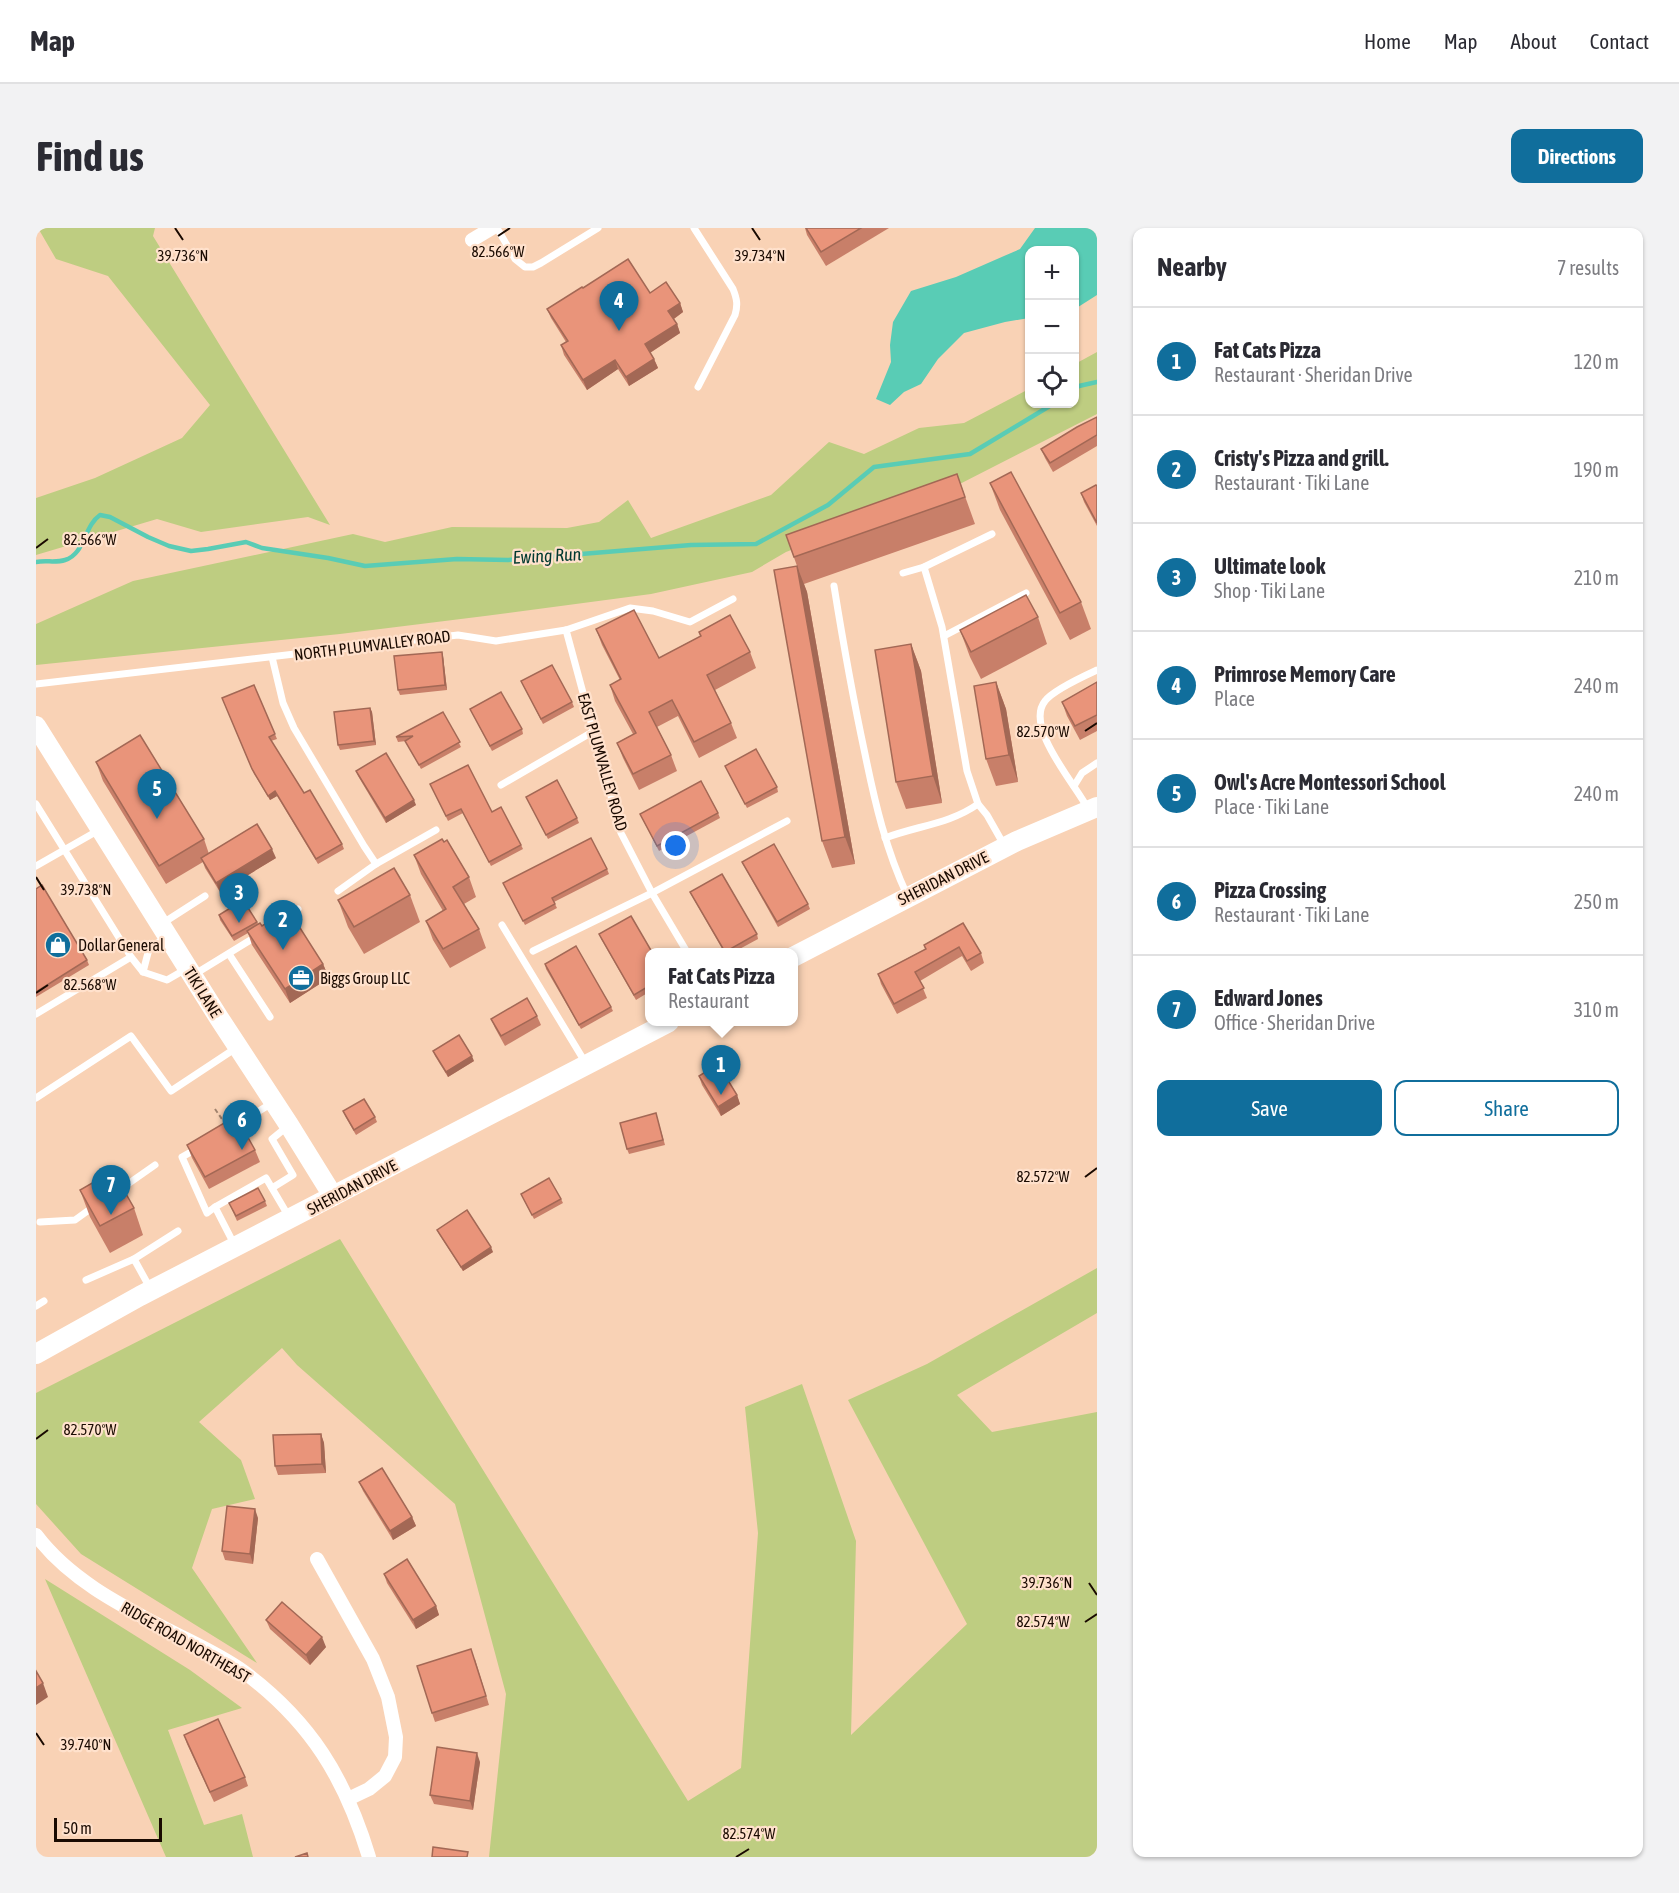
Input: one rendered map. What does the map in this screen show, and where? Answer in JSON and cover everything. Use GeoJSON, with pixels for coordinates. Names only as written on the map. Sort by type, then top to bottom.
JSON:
{"type":"FeatureCollection","features":[{"type":"Feature","properties":{"kind":"street"},"geometry":{"type":"LineString","coordinates":[[472,240],[492,228]]}},
{"type":"Feature","properties":{"kind":"street","name":"TIKI LANE"},"geometry":{"type":"LineString","coordinates":[[36,726],[333,1196]]}},
{"type":"Feature","properties":{"kind":"street","name":"SHERIDAN DRIVE"},"geometry":{"type":"LineString","coordinates":[[798,954],[1005,847],[1092,808]]}},
{"type":"Feature","properties":{"kind":"street","name":"SHERIDAN DRIVE"},"geometry":{"type":"LineString","coordinates":[[36,1354],[333,1196],[661,1026]]}},
{"type":"Feature","properties":{"kind":"street","name":"RIDGE ROAD NORTHEAST"},"geometry":{"type":"LineString","coordinates":[[36,1535],[76,1576],[130,1610],[243,1671],[276,1698],[291,1713],[330,1764],[358,1822],[369,1857]]}},
{"type":"Feature","properties":{"kind":"street"},"geometry":{"type":"LineString","coordinates":[[317,1559],[373,1659],[388,1697],[396,1737],[395,1757],[385,1776],[369,1789],[348,1799]]}},
{"type":"Feature","properties":{"kind":"lane"},"geometry":{"type":"LineString","coordinates":[[497,228],[514,259],[525,267],[533,267],[541,263],[598,228]]}},
{"type":"Feature","properties":{"kind":"lane"},"geometry":{"type":"LineString","coordinates":[[694,228],[733,289],[738,308],[698,387]]}},
{"type":"Feature","properties":{"kind":"lane"},"geometry":{"type":"LineString","coordinates":[[903,573],[924,567],[992,534]]}},
{"type":"Feature","properties":{"kind":"lane"},"geometry":{"type":"LineString","coordinates":[[924,567],[944,636],[972,791],[1005,847]]}},
{"type":"Feature","properties":{"kind":"lane"},"geometry":{"type":"LineString","coordinates":[[834,586],[877,814],[897,876],[907,897]]}},
{"type":"Feature","properties":{"kind":"lane"},"geometry":{"type":"LineString","coordinates":[[944,636],[1026,593]]}},
{"type":"Feature","properties":{"kind":"lane","name":"NORTH PLUMVALLEY ROAD"},"geometry":{"type":"LineString","coordinates":[[36,684],[458,635],[496,641],[566,630],[630,608],[653,611],[690,622],[733,599]]}},
{"type":"Feature","properties":{"kind":"lane","name":"EAST PLUMVALLEY ROAD"},"geometry":{"type":"LineString","coordinates":[[566,630],[621,833],[652,893],[685,948]]}},
{"type":"Feature","properties":{"kind":"lane"},"geometry":{"type":"LineString","coordinates":[[272,657],[283,703],[294,728],[376,864]]}},
{"type":"Feature","properties":{"kind":"lane"},"geometry":{"type":"LineString","coordinates":[[1092,808],[1063,770],[1042,730],[1041,707],[1046,699],[1097,670]]}},
{"type":"Feature","properties":{"kind":"lane"},"geometry":{"type":"LineString","coordinates":[[501,785],[594,731]]}},
{"type":"Feature","properties":{"kind":"lane"},"geometry":{"type":"LineString","coordinates":[[1074,786],[1082,773],[1097,763]]}},
{"type":"Feature","properties":{"kind":"lane"},"geometry":{"type":"LineString","coordinates":[[36,804],[131,957],[143,972],[167,980],[229,954],[268,928]]}},
{"type":"Feature","properties":{"kind":"lane"},"geometry":{"type":"LineString","coordinates":[[885,838],[951,819],[964,814],[978,804]]}},
{"type":"Feature","properties":{"kind":"lane"},"geometry":{"type":"LineString","coordinates":[[533,951],[652,893],[787,821]]}},
{"type":"Feature","properties":{"kind":"lane"},"geometry":{"type":"LineString","coordinates":[[36,866],[101,828]]}},
{"type":"Feature","properties":{"kind":"lane"},"geometry":{"type":"LineString","coordinates":[[338,891],[376,864],[436,830]]}},
{"type":"Feature","properties":{"kind":"lane"},"geometry":{"type":"LineString","coordinates":[[143,972],[149,949],[165,931],[205,896]]}},
{"type":"Feature","properties":{"kind":"lane"},"geometry":{"type":"LineString","coordinates":[[278,922],[298,909]]}},
{"type":"Feature","properties":{"kind":"lane"},"geometry":{"type":"LineString","coordinates":[[502,924],[586,1064]]}},
{"type":"Feature","properties":{"kind":"lane"},"geometry":{"type":"LineString","coordinates":[[229,954],[270,1017]]}},
{"type":"Feature","properties":{"kind":"lane"},"geometry":{"type":"LineString","coordinates":[[36,1014],[131,957]]}},
{"type":"Feature","properties":{"kind":"lane"},"geometry":{"type":"LineString","coordinates":[[36,1098],[131,1036],[171,1091],[238,1046]]}},
{"type":"Feature","properties":{"kind":"lane"},"geometry":{"type":"LineString","coordinates":[[229,1129],[274,1102]]}},
{"type":"Feature","properties":{"kind":"lane"},"geometry":{"type":"LineString","coordinates":[[272,1188],[293,1175],[272,1138],[289,1125]]}},
{"type":"Feature","properties":{"kind":"lane"},"geometry":{"type":"LineString","coordinates":[[201,1146],[182,1157],[207,1213],[266,1178],[290,1219]]}},
{"type":"Feature","properties":{"kind":"lane"},"geometry":{"type":"LineString","coordinates":[[111,1196],[156,1165]]}},
{"type":"Feature","properties":{"kind":"lane"},"geometry":{"type":"LineString","coordinates":[[37,1220],[75,1220],[102,1202]]}},
{"type":"Feature","properties":{"kind":"lane"},"geometry":{"type":"LineString","coordinates":[[215,1207],[236,1248]]}},
{"type":"Feature","properties":{"kind":"lane"},"geometry":{"type":"LineString","coordinates":[[86,1280],[134,1259],[178,1231]]}},
{"type":"Feature","properties":{"kind":"lane"},"geometry":{"type":"LineString","coordinates":[[134,1259],[152,1291]]}},
{"type":"Feature","properties":{"kind":"lane"},"geometry":{"type":"LineString","coordinates":[[36,1306],[44,1301]]}},
{"type":"Feature","properties":{"kind":"path"},"geometry":{"type":"LineString","coordinates":[[215,1109],[229,1129]]}},
{"type":"Feature","properties":{"kind":"green space"},"geometry":{"type":"Polygon","coordinates":[[[38,228],[155,228],[153,236],[330,525],[308,517],[201,532],[157,519],[36,555],[36,498],[95,478],[182,438],[210,405],[108,276],[56,259],[38,228]]]}},
{"type":"Feature","properties":{"kind":"green space"},"geometry":{"type":"Polygon","coordinates":[[[1097,352],[1097,414],[948,490],[786,552],[752,572],[651,594],[485,616],[340,634],[36,665],[36,624],[133,581],[353,534],[385,542],[452,527],[567,528],[599,522],[628,500],[651,538],[771,495],[829,442],[864,454],[919,428],[964,423],[1025,391],[1025,408],[1079,408],[1079,362],[1097,352]]]}},
{"type":"Feature","properties":{"kind":"green space"},"geometry":{"type":"Polygon","coordinates":[[[340,1239],[688,1801],[741,1768],[758,1533],[745,1407],[802,1384],[856,1541],[851,1735],[967,1624],[848,1400],[927,1364],[1097,1268],[1097,1313],[957,1395],[992,1432],[1097,1412],[1097,1857],[489,1857],[506,1694],[455,1504],[297,1365],[282,1348],[199,1422],[241,1460],[255,1499],[212,1509],[192,1568],[257,1663],[81,1554],[36,1504],[36,1393],[340,1239]]]}},
{"type":"Feature","properties":{"kind":"green space"},"geometry":{"type":"Polygon","coordinates":[[[45,1579],[190,1670],[242,1708],[168,1730],[204,1825],[242,1814],[253,1857],[166,1857],[45,1579]]]}},
{"type":"Feature","properties":{"kind":"water"},"geometry":{"type":"Polygon","coordinates":[[[1035,228],[1097,228],[1097,295],[1079,306],[1079,246],[1025,246],[1025,319],[964,333],[938,359],[921,384],[904,392],[890,405],[876,399],[891,362],[890,345],[893,322],[911,291],[956,277],[1020,249],[1035,228]]]}},
{"type":"Feature","properties":{"kind":"building"},"geometry":{"type":"Polygon","coordinates":[[[806,228],[861,228],[821,252],[806,228]]]}},
{"type":"Feature","properties":{"kind":"building"},"geometry":{"type":"Polygon","coordinates":[[[628,259],[650,293],[666,282],[680,303],[668,311],[677,324],[645,344],[654,359],[626,377],[615,360],[583,380],[561,345],[568,341],[547,309],[628,259]]]}},
{"type":"Feature","properties":{"kind":"building"},"geometry":{"type":"Polygon","coordinates":[[[1097,417],[1097,435],[1050,463],[1041,449],[1097,417]]]}},
{"type":"Feature","properties":{"kind":"building"},"geometry":{"type":"Polygon","coordinates":[[[1011,472],[1081,602],[1060,613],[990,483],[1011,472]]]}},
{"type":"Feature","properties":{"kind":"building"},"geometry":{"type":"Polygon","coordinates":[[[957,474],[965,497],[794,557],[786,535],[957,474]]]}},
{"type":"Feature","properties":{"kind":"building"},"geometry":{"type":"Polygon","coordinates":[[[1097,486],[1097,523],[1081,493],[1097,486]]]}},
{"type":"Feature","properties":{"kind":"building"},"geometry":{"type":"Polygon","coordinates":[[[797,566],[845,837],[822,841],[774,570],[797,566]]]}},
{"type":"Feature","properties":{"kind":"building"},"geometry":{"type":"Polygon","coordinates":[[[1026,595],[1038,617],[971,652],[960,630],[1026,595]]]}},
{"type":"Feature","properties":{"kind":"building"},"geometry":{"type":"Polygon","coordinates":[[[634,610],[659,658],[701,636],[699,632],[730,615],[750,652],[707,675],[731,723],[694,742],[672,700],[649,712],[671,755],[633,774],[617,743],[636,733],[610,685],[621,679],[596,629],[634,610]]]}},
{"type":"Feature","properties":{"kind":"building"},"geometry":{"type":"Polygon","coordinates":[[[911,644],[933,776],[896,782],[875,650],[911,644]]]}},
{"type":"Feature","properties":{"kind":"building"},"geometry":{"type":"Polygon","coordinates":[[[442,652],[445,685],[398,690],[394,656],[442,652]]]}},
{"type":"Feature","properties":{"kind":"building"},"geometry":{"type":"Polygon","coordinates":[[[552,665],[572,702],[541,719],[521,681],[552,665]]]}},
{"type":"Feature","properties":{"kind":"building"},"geometry":{"type":"Polygon","coordinates":[[[996,682],[1009,755],[986,759],[974,686],[996,682]]]}},
{"type":"Feature","properties":{"kind":"building"},"geometry":{"type":"Polygon","coordinates":[[[1097,682],[1097,715],[1075,726],[1062,702],[1097,682]]]}},
{"type":"Feature","properties":{"kind":"building"},"geometry":{"type":"Polygon","coordinates":[[[254,685],[275,734],[269,737],[304,793],[310,790],[342,844],[316,859],[275,791],[268,796],[252,769],[222,698],[254,685]]]}},
{"type":"Feature","properties":{"kind":"building"},"geometry":{"type":"Polygon","coordinates":[[[501,692],[522,729],[490,746],[470,709],[501,692]]]}},
{"type":"Feature","properties":{"kind":"building"},"geometry":{"type":"Polygon","coordinates":[[[370,708],[374,741],[338,745],[334,712],[370,708]]]}},
{"type":"Feature","properties":{"kind":"building"},"geometry":{"type":"Polygon","coordinates":[[[443,712],[460,742],[419,765],[405,741],[413,736],[396,737],[443,712]]]}},
{"type":"Feature","properties":{"kind":"building"},"geometry":{"type":"Polygon","coordinates":[[[140,735],[204,839],[159,866],[96,762],[140,735]]]}},
{"type":"Feature","properties":{"kind":"building"},"geometry":{"type":"Polygon","coordinates":[[[756,749],[777,787],[745,804],[725,766],[756,749]]]}},
{"type":"Feature","properties":{"kind":"building"},"geometry":{"type":"Polygon","coordinates":[[[386,753],[414,800],[385,818],[356,771],[386,753]]]}},
{"type":"Feature","properties":{"kind":"building"},"geometry":{"type":"Polygon","coordinates":[[[468,765],[492,812],[501,807],[521,845],[489,862],[461,809],[446,816],[430,784],[468,765]]]}},
{"type":"Feature","properties":{"kind":"building"},"geometry":{"type":"Polygon","coordinates":[[[557,780],[577,818],[546,835],[526,797],[557,780]]]}},
{"type":"Feature","properties":{"kind":"building"},"geometry":{"type":"Polygon","coordinates":[[[701,781],[718,813],[657,846],[640,814],[701,781]]]}},
{"type":"Feature","properties":{"kind":"building"},"geometry":{"type":"Polygon","coordinates":[[[257,824],[272,849],[216,883],[201,858],[257,824]]]}},
{"type":"Feature","properties":{"kind":"building"},"geometry":{"type":"Polygon","coordinates":[[[591,838],[607,869],[552,898],[555,904],[523,921],[503,883],[591,838]]]}},
{"type":"Feature","properties":{"kind":"building"},"geometry":{"type":"Polygon","coordinates":[[[442,839],[444,842],[447,840],[469,877],[453,887],[479,929],[443,949],[426,921],[446,909],[414,855],[442,839]]]}},
{"type":"Feature","properties":{"kind":"building"},"geometry":{"type":"Polygon","coordinates":[[[774,844],[808,904],[777,922],[742,862],[774,844]]]}},
{"type":"Feature","properties":{"kind":"building"},"geometry":{"type":"Polygon","coordinates":[[[394,868],[410,895],[354,927],[338,900],[394,868]]]}},
{"type":"Feature","properties":{"kind":"building"},"geometry":{"type":"Polygon","coordinates":[[[722,874],[757,934],[732,948],[723,948],[690,892],[722,874]]]}},
{"type":"Feature","properties":{"kind":"building"},"geometry":{"type":"Polygon","coordinates":[[[42,885],[87,960],[36,992],[36,889],[42,885]]]}},
{"type":"Feature","properties":{"kind":"building"},"geometry":{"type":"Polygon","coordinates":[[[243,900],[257,922],[232,936],[219,915],[243,900]]]}},
{"type":"Feature","properties":{"kind":"building"},"geometry":{"type":"Polygon","coordinates":[[[288,909],[323,964],[285,989],[247,931],[260,923],[262,926],[288,909]]]}},
{"type":"Feature","properties":{"kind":"building"},"geometry":{"type":"Polygon","coordinates":[[[631,916],[650,948],[645,948],[645,988],[634,995],[599,934],[631,916]]]}},
{"type":"Feature","properties":{"kind":"building"},"geometry":{"type":"Polygon","coordinates":[[[963,923],[981,953],[967,961],[959,947],[915,972],[924,988],[894,1004],[878,974],[926,949],[924,945],[963,923]]]}},
{"type":"Feature","properties":{"kind":"building"},"geometry":{"type":"Polygon","coordinates":[[[576,946],[611,1007],[579,1025],[545,964],[576,946]]]}},
{"type":"Feature","properties":{"kind":"building"},"geometry":{"type":"Polygon","coordinates":[[[527,998],[537,1016],[501,1036],[491,1019],[527,998]]]}},
{"type":"Feature","properties":{"kind":"building"},"geometry":{"type":"Polygon","coordinates":[[[459,1035],[472,1056],[446,1072],[433,1051],[459,1035]]]}},
{"type":"Feature","properties":{"kind":"building"},"geometry":{"type":"Polygon","coordinates":[[[718,1064],[737,1095],[718,1107],[699,1076],[718,1064]]]}},
{"type":"Feature","properties":{"kind":"building"},"geometry":{"type":"Polygon","coordinates":[[[364,1099],[375,1117],[354,1130],[343,1111],[364,1099]]]}},
{"type":"Feature","properties":{"kind":"building"},"geometry":{"type":"Polygon","coordinates":[[[656,1113],[663,1140],[627,1149],[620,1123],[656,1113]]]}},
{"type":"Feature","properties":{"kind":"building"},"geometry":{"type":"Polygon","coordinates":[[[236,1116],[255,1150],[205,1177],[187,1145],[236,1116]]]}},
{"type":"Feature","properties":{"kind":"building"},"geometry":{"type":"Polygon","coordinates":[[[113,1171],[134,1208],[100,1226],[80,1190],[113,1171]]]}},
{"type":"Feature","properties":{"kind":"building"},"geometry":{"type":"Polygon","coordinates":[[[549,1178],[561,1199],[532,1215],[521,1194],[549,1178]]]}},
{"type":"Feature","properties":{"kind":"building"},"geometry":{"type":"Polygon","coordinates":[[[258,1188],[265,1201],[236,1216],[229,1203],[258,1188]]]}},
{"type":"Feature","properties":{"kind":"building"},"geometry":{"type":"Polygon","coordinates":[[[467,1210],[491,1247],[461,1267],[437,1230],[467,1210]]]}},
{"type":"Feature","properties":{"kind":"building"},"geometry":{"type":"Polygon","coordinates":[[[321,1434],[322,1464],[275,1466],[273,1435],[321,1434]]]}},
{"type":"Feature","properties":{"kind":"building"},"geometry":{"type":"Polygon","coordinates":[[[382,1468],[412,1517],[390,1531],[359,1482],[382,1468]]]}},
{"type":"Feature","properties":{"kind":"building"},"geometry":{"type":"Polygon","coordinates":[[[227,1506],[255,1509],[250,1554],[222,1551],[227,1506]]]}},
{"type":"Feature","properties":{"kind":"building"},"geometry":{"type":"Polygon","coordinates":[[[407,1559],[436,1606],[413,1620],[384,1574],[407,1559]]]}},
{"type":"Feature","properties":{"kind":"building"},"geometry":{"type":"Polygon","coordinates":[[[282,1602],[322,1637],[306,1655],[266,1620],[282,1602]]]}},
{"type":"Feature","properties":{"kind":"building"},"geometry":{"type":"Polygon","coordinates":[[[471,1649],[486,1696],[432,1713],[417,1666],[471,1649]]]}},
{"type":"Feature","properties":{"kind":"building"},"geometry":{"type":"Polygon","coordinates":[[[36,1671],[43,1683],[36,1688],[36,1671]]]}},
{"type":"Feature","properties":{"kind":"building"},"geometry":{"type":"Polygon","coordinates":[[[218,1719],[245,1777],[210,1792],[184,1735],[218,1719]]]}},
{"type":"Feature","properties":{"kind":"building"},"geometry":{"type":"Polygon","coordinates":[[[437,1747],[477,1753],[470,1801],[430,1795],[437,1747]]]}},
{"type":"Feature","properties":{"kind":"building"},"geometry":{"type":"Polygon","coordinates":[[[433,1847],[468,1852],[467,1857],[432,1857],[433,1847]]]}},
{"type":"Feature","properties":{"kind":"building"},"geometry":{"type":"Polygon","coordinates":[[[307,1853],[308,1857],[295,1857],[307,1853]]]}},
{"type":"Feature","properties":{"kind":"waterway","name":"Ewing Run"},"geometry":{"type":"LineString","coordinates":[[1079,386],[1097,382]]}},
{"type":"Feature","properties":{"kind":"waterway","name":"Ewing Run"},"geometry":{"type":"LineString","coordinates":[[36,562],[62,561],[72,557],[100,515],[110,517],[169,546],[191,551],[246,542],[262,548],[365,566],[457,559],[508,560],[691,545],[756,544],[828,505],[874,467],[970,454],[1046,408]]}},
{"type":"Feature","properties":{"kind":"place","name":"Primrose Memory Care"},"geometry":{"type":"Point","coordinates":[619,331]}},
{"type":"Feature","properties":{"kind":"place","name":"Owl's Acre Montessori School"},"geometry":{"type":"Point","coordinates":[157,819]}},
{"type":"Feature","properties":{"kind":"place","name":"Ultimate look"},"geometry":{"type":"Point","coordinates":[239,923]}},
{"type":"Feature","properties":{"kind":"place","name":"Dollar General"},"geometry":{"type":"Point","coordinates":[58,945]}},
{"type":"Feature","properties":{"kind":"place","name":"Cristy's Pizza and grill."},"geometry":{"type":"Point","coordinates":[283,950]}},
{"type":"Feature","properties":{"kind":"place","name":"Biggs Group LLC"},"geometry":{"type":"Point","coordinates":[301,978]}},
{"type":"Feature","properties":{"kind":"place","name":"Fat Cats Pizza"},"geometry":{"type":"Point","coordinates":[721,1095]}},
{"type":"Feature","properties":{"kind":"place","name":"Pizza Crossing"},"geometry":{"type":"Point","coordinates":[242,1150]}},
{"type":"Feature","properties":{"kind":"place","name":"Edward Jones"},"geometry":{"type":"Point","coordinates":[111,1215]}}]}
